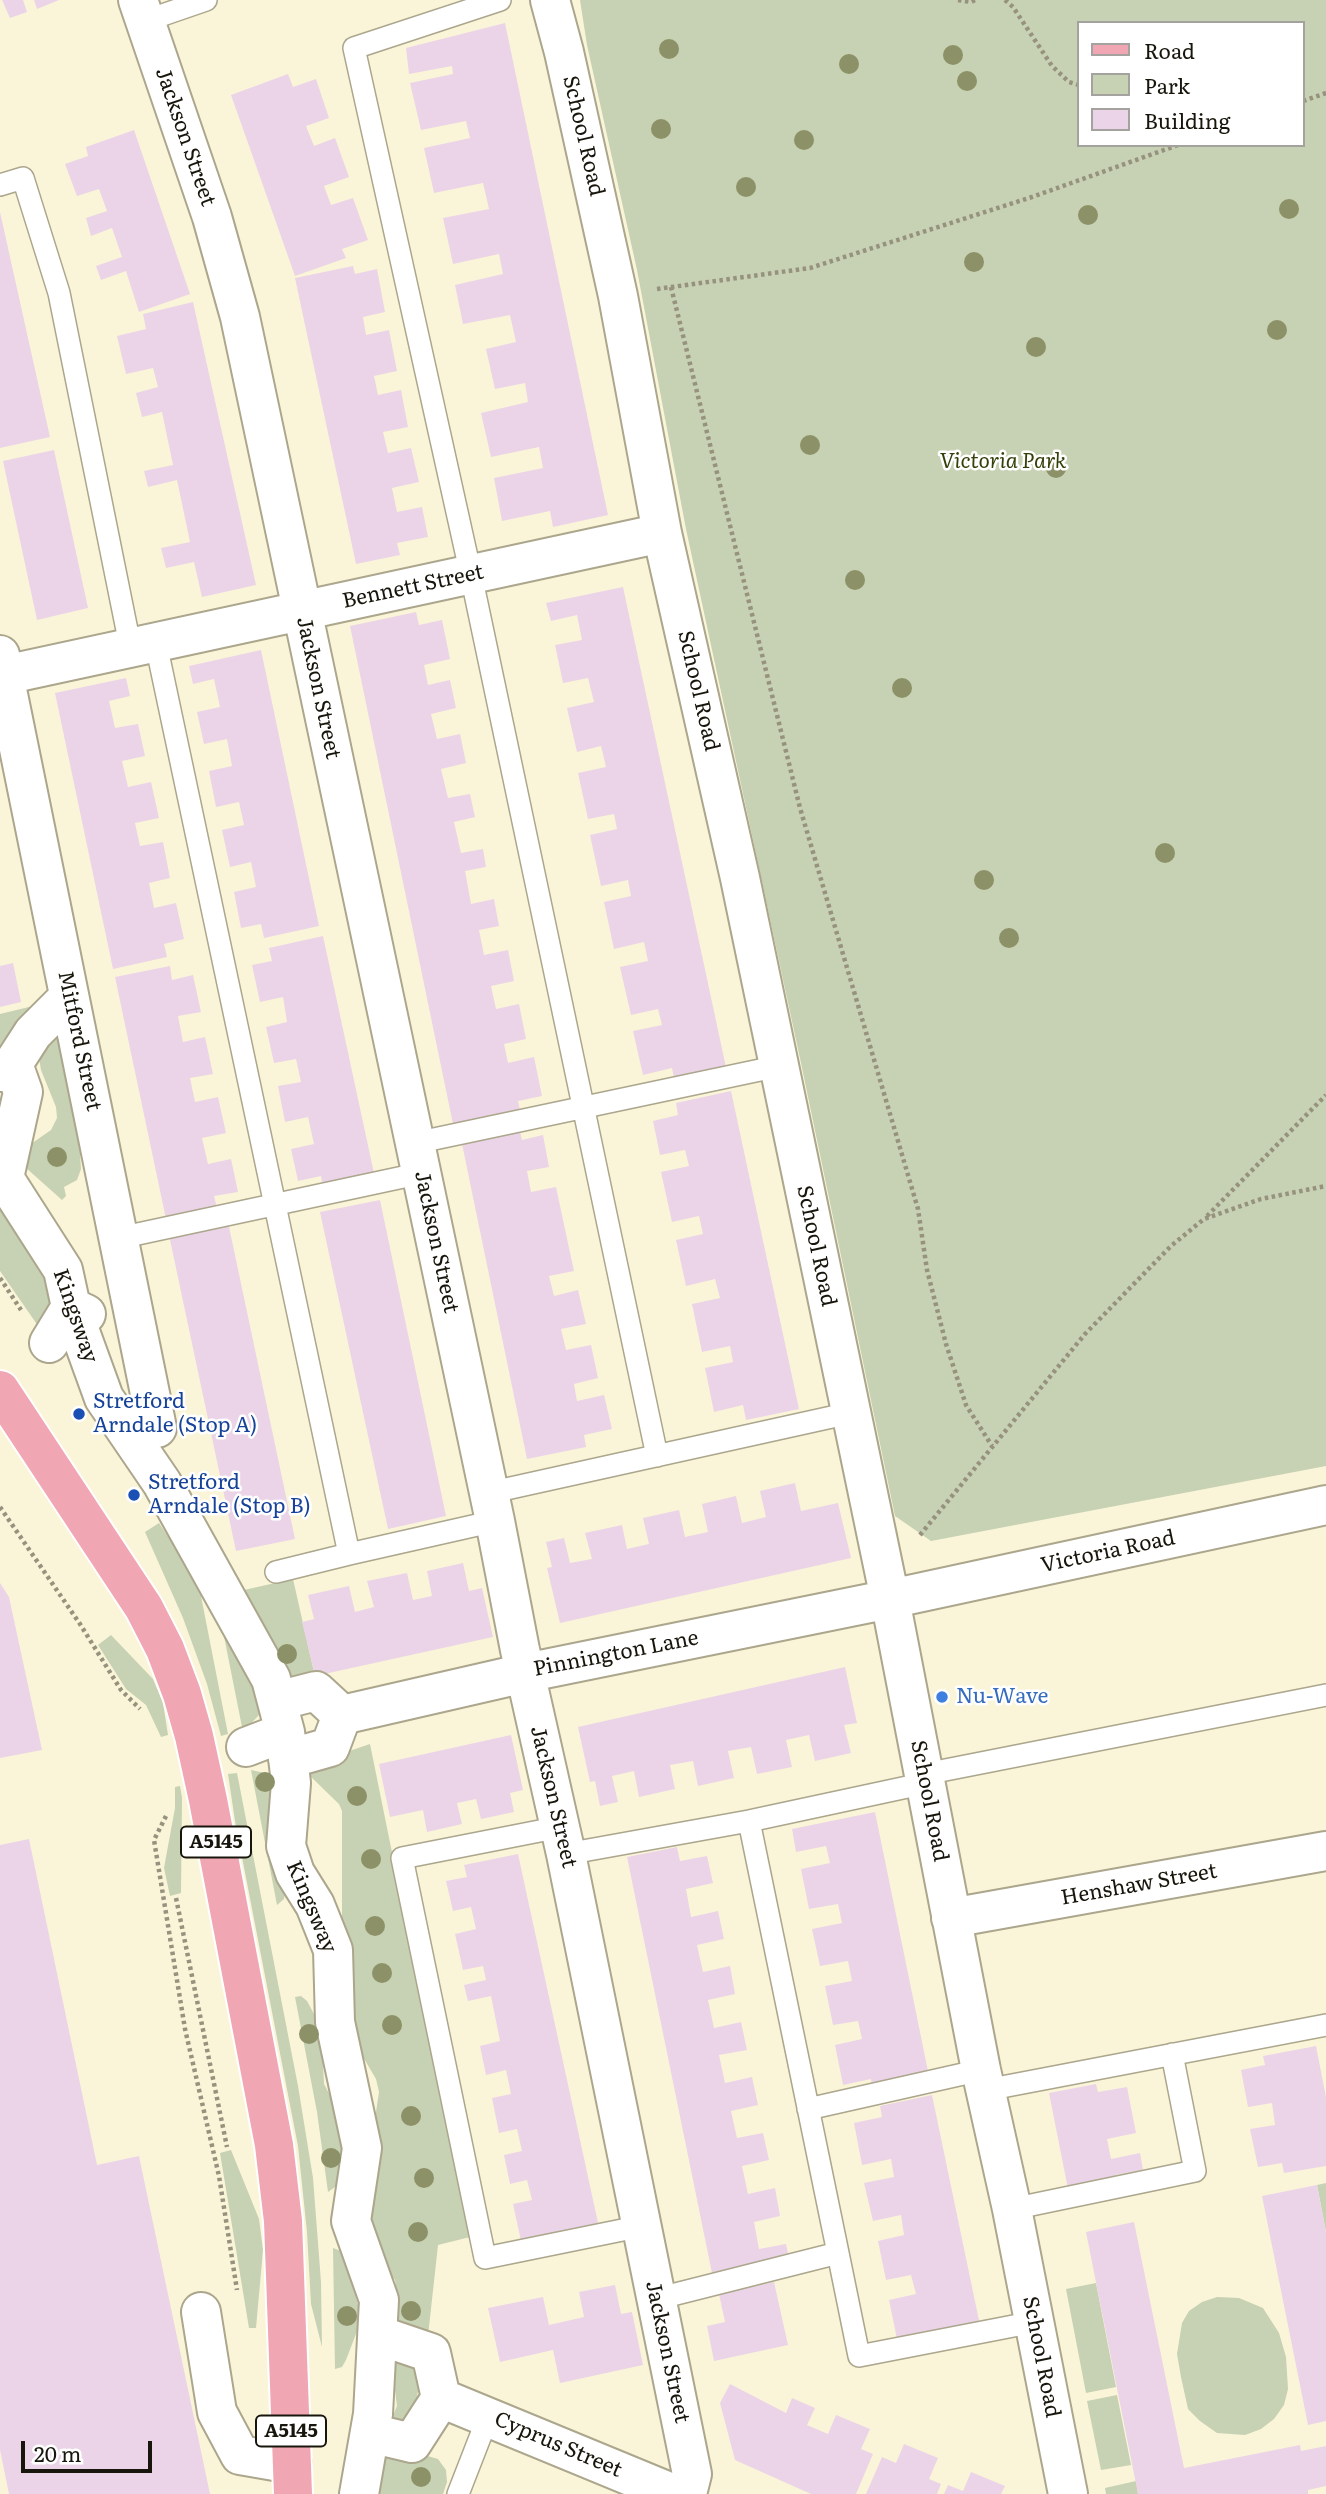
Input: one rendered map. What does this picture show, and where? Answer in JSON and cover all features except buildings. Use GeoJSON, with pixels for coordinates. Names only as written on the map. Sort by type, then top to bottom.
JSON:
{"type":"FeatureCollection","features":[{"type":"Feature","properties":{"kind":"main road","name":"A5145"},"geometry":{"type":"LineString","coordinates":[[0,1390],[144,1608],[169,1660],[194,1736],[274,2145],[283,2221],[292,2479]]}},
{"type":"Feature","properties":{"kind":"street","name":"School Road"},"geometry":{"type":"LineString","coordinates":[[550,0],[618,296],[662,533],[740,878],[890,1599],[983,2080],[1012,2209],[1068,2494]]}},
{"type":"Feature","properties":{"kind":"street","name":"Jackson Street"},"geometry":{"type":"LineString","coordinates":[[142,10],[231,280],[525,1673],[563,1840],[692,2474],[687,2494]]}},
{"type":"Feature","properties":{"kind":"street","name":"Bennett Street"},"geometry":{"type":"LineString","coordinates":[[1,669],[143,647],[662,533]]}},
{"type":"Feature","properties":{"kind":"street","name":"Mitford Street"},"geometry":{"type":"LineString","coordinates":[[1,669],[119,1238],[135,1435]]}},
{"type":"Feature","properties":{"kind":"street"},"geometry":{"type":"LineString","coordinates":[[2,1177],[23,1092],[6,1068],[33,1033],[62,1004]]}},
{"type":"Feature","properties":{"kind":"street","name":"Kingsway"},"geometry":{"type":"LineString","coordinates":[[2,1177],[63,1270],[104,1398],[135,1435],[271,1679],[283,1730],[291,1783],[286,1846],[295,1873],[315,1905],[333,1950],[335,2022],[362,2148],[351,2221],[379,2300],[375,2387],[359,2494]]}},
{"type":"Feature","properties":{"kind":"street"},"geometry":{"type":"LineString","coordinates":[[49,1343],[78,1310]]}},
{"type":"Feature","properties":{"kind":"street","name":"Victoria Road"},"geometry":{"type":"LineString","coordinates":[[890,1599],[1326,1505]]}},
{"type":"Feature","properties":{"kind":"street","name":"Pinnington Lane"},"geometry":{"type":"LineString","coordinates":[[342,1715],[525,1673],[890,1599]]}},
{"type":"Feature","properties":{"kind":"street"},"geometry":{"type":"LineString","coordinates":[[246,1747],[283,1730],[316,1691],[342,1715],[330,1747],[283,1730]]}},
{"type":"Feature","properties":{"kind":"street","name":"Henshaw Street"},"geometry":{"type":"LineString","coordinates":[[951,1918],[1326,1851]]}},
{"type":"Feature","properties":{"kind":"street"},"geometry":{"type":"LineString","coordinates":[[201,2312],[217,2412],[240,2455],[292,2479]]}},
{"type":"Feature","properties":{"kind":"street"},"geometry":{"type":"LineString","coordinates":[[369,2433],[412,2443],[441,2398],[431,2353],[378,2334]]}},
{"type":"Feature","properties":{"kind":"street","name":"Cyprus Street"},"geometry":{"type":"LineString","coordinates":[[441,2398],[674,2494]]}},
{"type":"Feature","properties":{"kind":"lane"},"geometry":{"type":"LineString","coordinates":[[142,10],[206,0]]}},
{"type":"Feature","properties":{"kind":"lane"},"geometry":{"type":"LineString","coordinates":[[500,0],[354,47],[471,575],[657,1456]]}},
{"type":"Feature","properties":{"kind":"lane"},"geometry":{"type":"LineString","coordinates":[[0,185],[23,178],[59,293],[274,1206],[349,1554]]}},
{"type":"Feature","properties":{"kind":"lane"},"geometry":{"type":"LineString","coordinates":[[119,1238],[274,1206],[584,1107],[779,1066]]}},
{"type":"Feature","properties":{"kind":"lane"},"geometry":{"type":"LineString","coordinates":[[276,1572],[349,1554],[657,1456],[850,1413]]}},
{"type":"Feature","properties":{"kind":"lane"},"geometry":{"type":"LineString","coordinates":[[642,2226],[485,2258],[402,1858],[749,1821],[926,1778],[1326,1695]]}},
{"type":"Feature","properties":{"kind":"lane"},"geometry":{"type":"LineString","coordinates":[[749,1821],[859,2356],[1034,2322]]}},
{"type":"Feature","properties":{"kind":"lane"},"geometry":{"type":"LineString","coordinates":[[808,2109],[983,2080],[1172,2054],[1326,2025]]}},
{"type":"Feature","properties":{"kind":"lane"},"geometry":{"type":"LineString","coordinates":[[1012,2209],[1195,2171],[1172,2054]]}},
{"type":"Feature","properties":{"kind":"lane"},"geometry":{"type":"LineString","coordinates":[[656,2299],[838,2253]]}},
{"type":"Feature","properties":{"kind":"lane"},"geometry":{"type":"LineString","coordinates":[[458,2494],[488,2417]]}},
{"type":"Feature","properties":{"kind":"path"},"geometry":{"type":"LineString","coordinates":[[958,0],[975,0]]}},
{"type":"Feature","properties":{"kind":"path"},"geometry":{"type":"LineString","coordinates":[[1005,0],[1013,7],[1052,66],[1069,82],[1078,85]]}},
{"type":"Feature","properties":{"kind":"path"},"geometry":{"type":"LineString","coordinates":[[1305,100],[1326,93]]}},
{"type":"Feature","properties":{"kind":"path"},"geometry":{"type":"LineString","coordinates":[[618,296],[810,268],[1032,197],[1173,147]]}},
{"type":"Feature","properties":{"kind":"path"},"geometry":{"type":"LineString","coordinates":[[671,287],[800,808],[918,1209],[927,1270],[946,1344],[966,1405],[992,1447]]}},
{"type":"Feature","properties":{"kind":"path"},"geometry":{"type":"LineString","coordinates":[[890,1599],[920,1535],[1085,1334],[1171,1246],[1204,1219],[1326,1095]]}},
{"type":"Feature","properties":{"kind":"path"},"geometry":{"type":"LineString","coordinates":[[1204,1219],[1261,1199],[1326,1186]]}},
{"type":"Feature","properties":{"kind":"path"},"geometry":{"type":"LineString","coordinates":[[0,1507],[80,1624],[121,1690],[143,1712]]}},
{"type":"Feature","properties":{"kind":"path"},"geometry":{"type":"LineString","coordinates":[[167,1812],[166,1820],[154,1840],[185,2029],[219,2176],[237,2292]]}},
{"type":"Feature","properties":{"kind":"path"},"geometry":{"type":"LineString","coordinates":[[176,1898],[227,2147]]}},
{"type":"Feature","properties":{"kind":"green space","name":"Victoria Park"},"geometry":{"type":"Polygon","coordinates":[[[580,0],[1326,0],[1326,1466],[931,1541],[895,1516],[686,529],[637,270],[587,45],[580,0]]]}},
{"type":"Feature","properties":{"kind":"green space"},"geometry":{"type":"Polygon","coordinates":[[[33,1006],[0,1056],[0,1014],[33,1006]]]}},
{"type":"Feature","properties":{"kind":"green space"},"geometry":{"type":"Polygon","coordinates":[[[66,1026],[91,1152],[80,1155],[81,1169],[77,1180],[64,1187],[66,1196],[62,1200],[25,1167],[28,1146],[51,1130],[57,1118],[56,1107],[39,1058],[41,1051],[66,1026]]]}},
{"type":"Feature","properties":{"kind":"green space"},"geometry":{"type":"Polygon","coordinates":[[[0,1209],[55,1290],[43,1333],[0,1271],[0,1209]]]}},
{"type":"Feature","properties":{"kind":"green space"},"geometry":{"type":"Polygon","coordinates":[[[159,1523],[194,1575],[200,1591],[228,1734],[221,1736],[207,1684],[183,1618],[145,1532],[159,1523]]]}},
{"type":"Feature","properties":{"kind":"green space"},"geometry":{"type":"Polygon","coordinates":[[[293,1579],[316,1681],[295,1685],[235,1592],[293,1579]]]}},
{"type":"Feature","properties":{"kind":"green space"},"geometry":{"type":"Polygon","coordinates":[[[219,1611],[251,1662],[261,1708],[259,1715],[243,1732],[219,1611]]]}},
{"type":"Feature","properties":{"kind":"green space"},"geometry":{"type":"Polygon","coordinates":[[[111,1635],[153,1679],[163,1703],[168,1735],[161,1737],[146,1705],[126,1689],[98,1645],[111,1635]]]}},
{"type":"Feature","properties":{"kind":"green space"},"geometry":{"type":"Polygon","coordinates":[[[370,1744],[470,2237],[438,2245],[427,2345],[395,2328],[398,2302],[395,2280],[371,2250],[361,2212],[379,2092],[376,2079],[342,2021],[342,1811],[339,1804],[309,1775],[311,1764],[370,1744]]]}},
{"type":"Feature","properties":{"kind":"green space"},"geometry":{"type":"Polygon","coordinates":[[[251,1770],[274,1775],[288,1877],[284,1899],[277,1905],[251,1770]]]}},
{"type":"Feature","properties":{"kind":"green space"},"geometry":{"type":"Polygon","coordinates":[[[237,1773],[298,2086],[313,2178],[321,2282],[322,2347],[311,2304],[298,2146],[228,1774],[237,1773]]]}},
{"type":"Feature","properties":{"kind":"green space"},"geometry":{"type":"Polygon","coordinates":[[[180,1786],[181,1893],[170,1896],[164,1868],[175,1808],[175,1787],[180,1786]]]}},
{"type":"Feature","properties":{"kind":"green space"},"geometry":{"type":"Polygon","coordinates":[[[301,1996],[307,2001],[321,2027],[324,2084],[350,2133],[343,2176],[328,2192],[317,2112],[295,1997],[301,1996]]]}},
{"type":"Feature","properties":{"kind":"green space"},"geometry":{"type":"Polygon","coordinates":[[[231,2150],[259,2219],[263,2250],[256,2328],[249,2328],[220,2153],[231,2150]]]}},
{"type":"Feature","properties":{"kind":"green space"},"geometry":{"type":"Polygon","coordinates":[[[1326,2183],[1326,2232],[1317,2185],[1326,2183]]]}},
{"type":"Feature","properties":{"kind":"green space"},"geometry":{"type":"Polygon","coordinates":[[[333,2248],[341,2251],[359,2307],[359,2326],[346,2360],[342,2367],[335,2369],[333,2248]]]}},
{"type":"Feature","properties":{"kind":"green space"},"geometry":{"type":"Polygon","coordinates":[[[1096,2283],[1116,2387],[1086,2393],[1066,2289],[1096,2283]]]}},
{"type":"Feature","properties":{"kind":"green space"},"geometry":{"type":"Polygon","coordinates":[[[1217,2297],[1239,2298],[1263,2308],[1279,2333],[1286,2357],[1288,2389],[1284,2405],[1274,2419],[1261,2429],[1245,2435],[1217,2433],[1200,2421],[1188,2409],[1181,2377],[1177,2354],[1182,2323],[1189,2311],[1202,2302],[1217,2297]]]}},
{"type":"Feature","properties":{"kind":"green space"},"geometry":{"type":"Polygon","coordinates":[[[390,2350],[425,2358],[409,2435],[388,2428],[397,2406],[390,2350]]]}},
{"type":"Feature","properties":{"kind":"green space"},"geometry":{"type":"Polygon","coordinates":[[[1117,2395],[1131,2465],[1101,2470],[1087,2401],[1117,2395]]]}},
{"type":"Feature","properties":{"kind":"green space"},"geometry":{"type":"Polygon","coordinates":[[[389,2445],[438,2459],[446,2470],[447,2482],[443,2494],[376,2494],[382,2456],[389,2445]]]}},
{"type":"Feature","properties":{"kind":"green space"},"geometry":{"type":"Polygon","coordinates":[[[1136,2481],[1138,2494],[1106,2494],[1105,2488],[1136,2481]]]}},
{"type":"Feature","properties":{"kind":"place","name":"Stretford Arndale (Stop A)"},"geometry":{"type":"Point","coordinates":[79,1414]}},
{"type":"Feature","properties":{"kind":"place","name":"Stretford Arndale (Stop B)"},"geometry":{"type":"Point","coordinates":[134,1495]}},
{"type":"Feature","properties":{"kind":"place","name":"Nu-Wave"},"geometry":{"type":"Point","coordinates":[942,1697]}}]}
